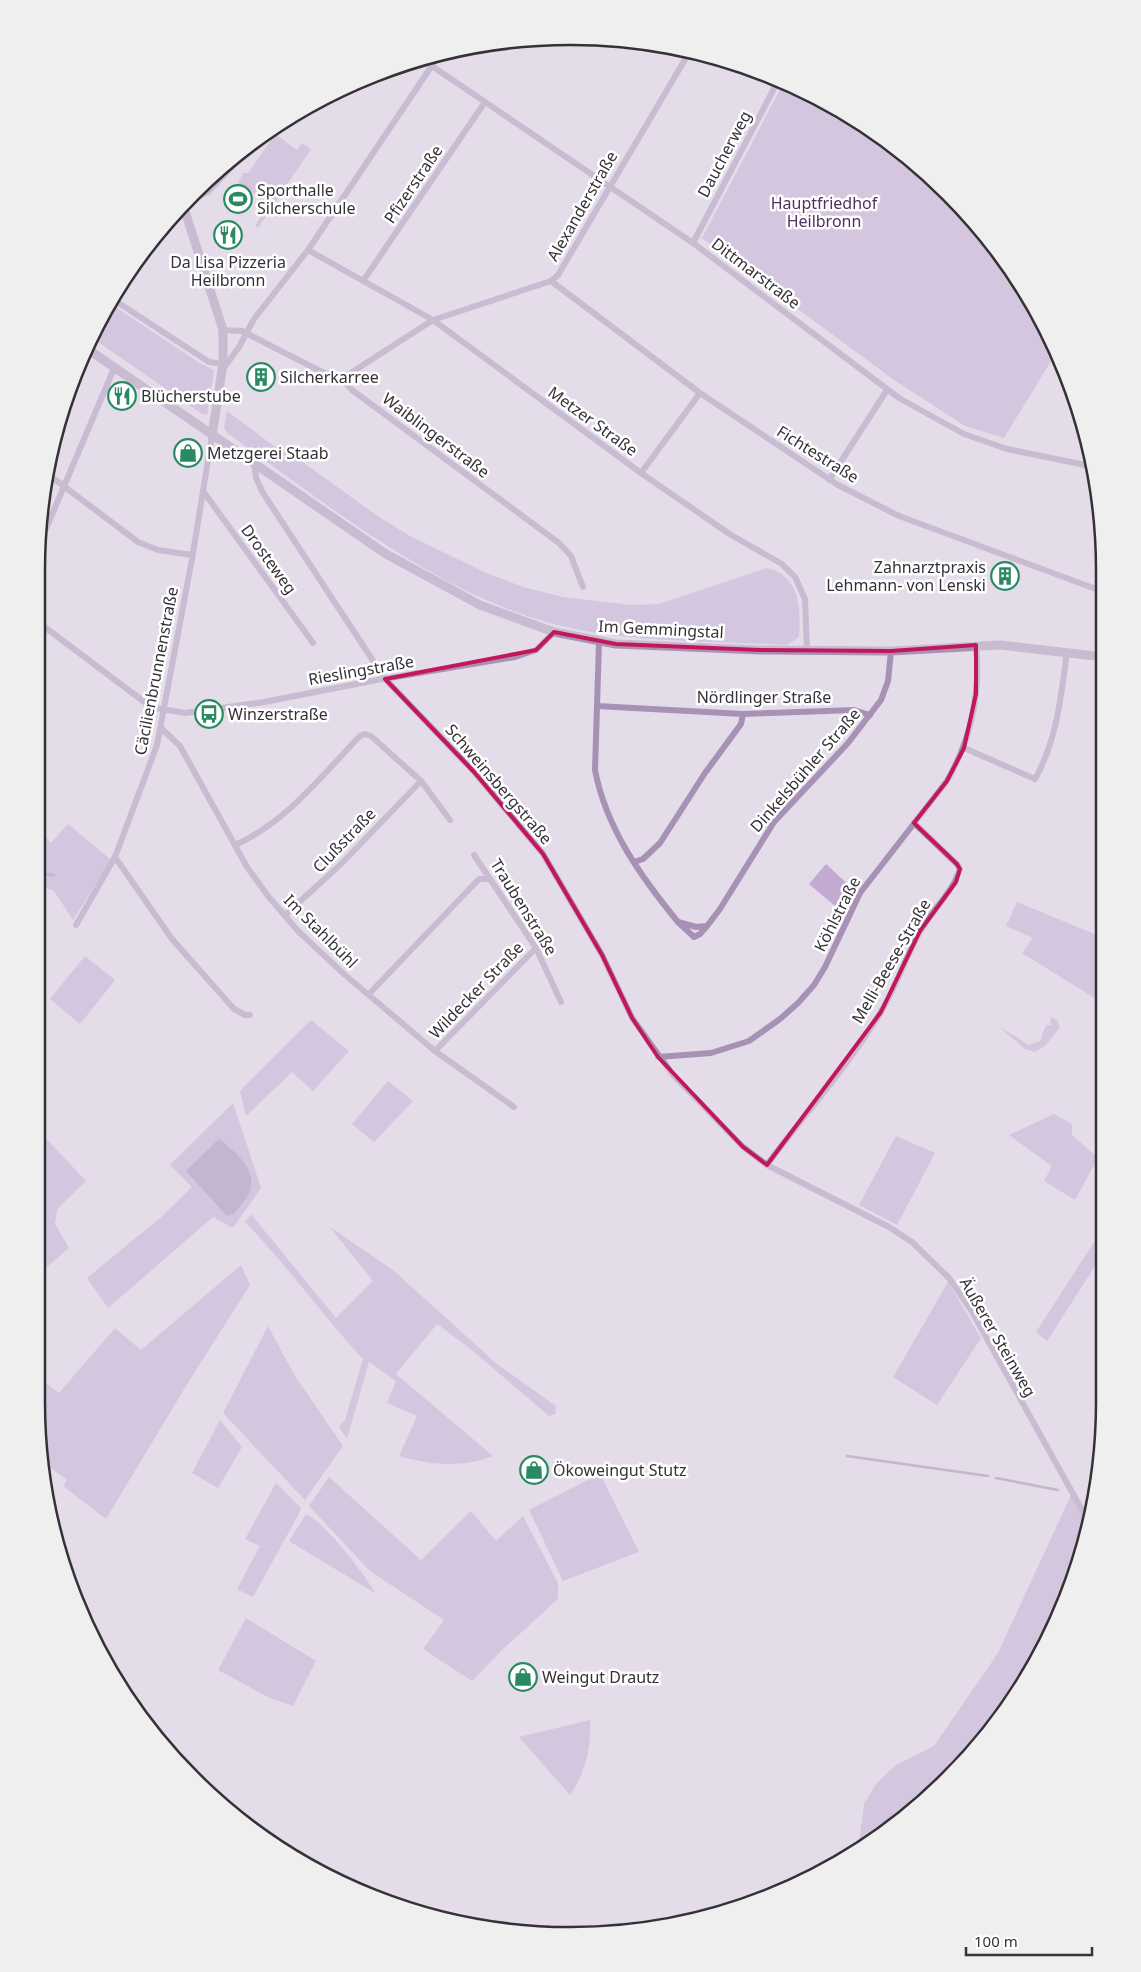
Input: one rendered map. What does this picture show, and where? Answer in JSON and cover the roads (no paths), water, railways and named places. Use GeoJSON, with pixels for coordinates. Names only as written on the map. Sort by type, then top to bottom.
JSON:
{"type":"FeatureCollection","features":[{"type":"Feature","properties":{"kind":"street","name":"Alexanderstraße"},"geometry":{"type":"LineString","coordinates":[[346,376],[433,320],[550,281],[565,265],[686,58]]}},
{"type":"Feature","properties":{"kind":"street"},"geometry":{"type":"LineString","coordinates":[[222,367],[247,334],[254,319],[308,250],[434,63]]}},
{"type":"Feature","properties":{"kind":"street","name":"Dittmarstraße"},"geometry":{"type":"LineString","coordinates":[[432,66],[693,242],[887,390],[964,434],[1007,449],[1085,465]]}},
{"type":"Feature","properties":{"kind":"street","name":"Daucherweg"},"geometry":{"type":"LineString","coordinates":[[693,242],[775,86]]}},
{"type":"Feature","properties":{"kind":"street","name":"Pfizerstraße"},"geometry":{"type":"LineString","coordinates":[[363,281],[485,102]]}},
{"type":"Feature","properties":{"kind":"street"},"geometry":{"type":"LineString","coordinates":[[205,193],[224,175]]}},
{"type":"Feature","properties":{"kind":"street"},"geometry":{"type":"LineString","coordinates":[[187,212],[223,330],[222,367],[212,436]]}},
{"type":"Feature","properties":{"kind":"street","name":"Metzer Straße"},"geometry":{"type":"LineString","coordinates":[[308,250],[433,320],[641,473],[731,535],[772,557],[795,577],[805,599],[807,650]]}},
{"type":"Feature","properties":{"kind":"street","name":"Fichtestraße"},"geometry":{"type":"LineString","coordinates":[[550,281],[700,393],[829,480],[899,516],[1096,589]]}},
{"type":"Feature","properties":{"kind":"street"},"geometry":{"type":"LineString","coordinates":[[118,303],[209,362],[222,367]]}},
{"type":"Feature","properties":{"kind":"street"},"geometry":{"type":"LineString","coordinates":[[223,330],[234,330],[247,334],[330,375],[346,376]]}},
{"type":"Feature","properties":{"kind":"street","name":"Im Gemmingstal"},"geometry":{"type":"LineString","coordinates":[[93,352],[115,366],[212,436],[418,574],[480,606],[554,632],[599,642],[807,650],[891,651],[976,645],[1019,646],[1096,656]]}},
{"type":"Feature","properties":{"kind":"street"},"geometry":{"type":"LineString","coordinates":[[47,529],[115,366]]}},
{"type":"Feature","properties":{"kind":"street","name":"Waiblingerstraße"},"geometry":{"type":"LineString","coordinates":[[346,376],[347,384],[352,390],[559,543],[571,556],[583,587]]}},
{"type":"Feature","properties":{"kind":"street"},"geometry":{"type":"LineString","coordinates":[[829,480],[887,390]]}},
{"type":"Feature","properties":{"kind":"street"},"geometry":{"type":"LineString","coordinates":[[641,473],[700,393]]}},
{"type":"Feature","properties":{"kind":"street","name":"Cäcilienbrunnenstraße"},"geometry":{"type":"LineString","coordinates":[[76,926],[115,857],[145,782],[161,728],[212,436]]}},
{"type":"Feature","properties":{"kind":"street","name":"Schweinsbergstraße"},"geometry":{"type":"LineString","coordinates":[[254,463],[256,478],[262,493],[385,679],[474,772],[543,854],[602,955],[632,1018],[658,1057],[743,1147],[767,1165]]}},
{"type":"Feature","properties":{"kind":"street"},"geometry":{"type":"LineString","coordinates":[[53,478],[138,542],[158,550],[192,555]]}},
{"type":"Feature","properties":{"kind":"street","name":"Drosteweg"},"geometry":{"type":"LineString","coordinates":[[203,491],[313,644]]}},
{"type":"Feature","properties":{"kind":"street"},"geometry":{"type":"LineString","coordinates":[[45,627],[140,700],[151,706],[163,709]]}},
{"type":"Feature","properties":{"kind":"street","name":"Rieslingstraße"},"geometry":{"type":"LineString","coordinates":[[163,709],[185,713],[225,708],[527,655],[542,646],[554,632]]}},
{"type":"Feature","properties":{"kind":"street"},"geometry":{"type":"LineString","coordinates":[[599,642],[595,770],[598,786],[618,837],[678,922],[694,937],[700,934],[707,926]]}},
{"type":"Feature","properties":{"kind":"street","name":"Köhlstraße"},"geometry":{"type":"LineString","coordinates":[[658,1057],[711,1053],[749,1041],[780,1019],[814,985],[825,967],[860,893],[947,782],[964,748],[976,694],[976,645]]}},
{"type":"Feature","properties":{"kind":"street","name":"Dinkelsbühler Straße"},"geometry":{"type":"LineString","coordinates":[[707,926],[720,909],[774,822],[870,715],[881,700],[888,681],[891,651]]}},
{"type":"Feature","properties":{"kind":"street"},"geometry":{"type":"LineString","coordinates":[[964,748],[1035,779],[1047,756],[1057,719],[1066,652]]}},
{"type":"Feature","properties":{"kind":"street","name":"Nördlinger Straße"},"geometry":{"type":"LineString","coordinates":[[597,706],[744,714],[854,710],[870,715]]}},
{"type":"Feature","properties":{"kind":"street"},"geometry":{"type":"LineString","coordinates":[[634,862],[643,859],[660,843],[705,773],[742,724],[744,714]]}},
{"type":"Feature","properties":{"kind":"street","name":"Im Stahlbühl"},"geometry":{"type":"LineString","coordinates":[[161,728],[180,746],[257,881],[285,915],[320,952],[435,1051],[514,1107]]}},
{"type":"Feature","properties":{"kind":"street"},"geometry":{"type":"LineString","coordinates":[[236,845],[255,836],[290,808],[360,736],[365,734],[371,736],[420,781],[450,820]]}},
{"type":"Feature","properties":{"kind":"street","name":"Clußstraße"},"geometry":{"type":"LineString","coordinates":[[285,915],[340,865],[420,781]]}},
{"type":"Feature","properties":{"kind":"street","name":"Melli-Beese-Straße"},"geometry":{"type":"LineString","coordinates":[[767,1165],[847,1062],[876,1019],[901,977],[920,931],[956,882],[960,869],[957,864],[914,823]]}},
{"type":"Feature","properties":{"kind":"street","name":"Traubenstraße"},"geometry":{"type":"LineString","coordinates":[[474,856],[536,948],[560,1002]]}},
{"type":"Feature","properties":{"kind":"street"},"geometry":{"type":"LineString","coordinates":[[115,857],[178,946],[234,1009],[250,1015]]}},
{"type":"Feature","properties":{"kind":"street"},"geometry":{"type":"LineString","coordinates":[[369,994],[480,879],[488,879]]}},
{"type":"Feature","properties":{"kind":"street"},"geometry":{"type":"LineString","coordinates":[[678,922],[696,927],[707,926]]}},
{"type":"Feature","properties":{"kind":"street","name":"Wildecker Straße"},"geometry":{"type":"LineString","coordinates":[[435,1051],[536,948]]}},
{"type":"Feature","properties":{"kind":"street","name":"Äußerer Steinweg"},"geometry":{"type":"LineString","coordinates":[[767,1165],[889,1227],[912,1242],[949,1278],[971,1310],[1022,1406],[1084,1513]]}},
{"type":"Feature","properties":{"kind":"waterway"},"geometry":{"type":"LineString","coordinates":[[45,874],[54,875]]}},
{"type":"Feature","properties":{"kind":"waterway"},"geometry":{"type":"LineString","coordinates":[[847,1456],[988,1476]]}},
{"type":"Feature","properties":{"kind":"waterway"},"geometry":{"type":"LineString","coordinates":[[996,1478],[1058,1490]]}},
{"type":"Feature","properties":{"kind":"place","name":"Sporthalle Silcherschule"},"geometry":{"type":"Point","coordinates":[238,199]}},
{"type":"Feature","properties":{"kind":"place","name":"Da Lisa Pizzeria Heilbronn"},"geometry":{"type":"Point","coordinates":[228,235]}},
{"type":"Feature","properties":{"kind":"place","name":"Silcherkarree"},"geometry":{"type":"Point","coordinates":[261,377]}},
{"type":"Feature","properties":{"kind":"place","name":"Blücherstube"},"geometry":{"type":"Point","coordinates":[122,396]}},
{"type":"Feature","properties":{"kind":"place","name":"Metzgerei Staab"},"geometry":{"type":"Point","coordinates":[188,453]}},
{"type":"Feature","properties":{"kind":"place","name":"Zahnarztpraxis Lehmann- von Lenski"},"geometry":{"type":"Point","coordinates":[1005,576]}},
{"type":"Feature","properties":{"kind":"place","name":"Winzerstraße"},"geometry":{"type":"Point","coordinates":[209,714]}},
{"type":"Feature","properties":{"kind":"place","name":"Ökoweingut Stutz"},"geometry":{"type":"Point","coordinates":[534,1470]}},
{"type":"Feature","properties":{"kind":"place","name":"Weingut Drautz"},"geometry":{"type":"Point","coordinates":[523,1677]}},
{"type":"Feature","properties":{"kind":"park label","name":"Hauptfriedhof Heilbronn"},"geometry":{"type":"Point","coordinates":[824,212]}}]}
